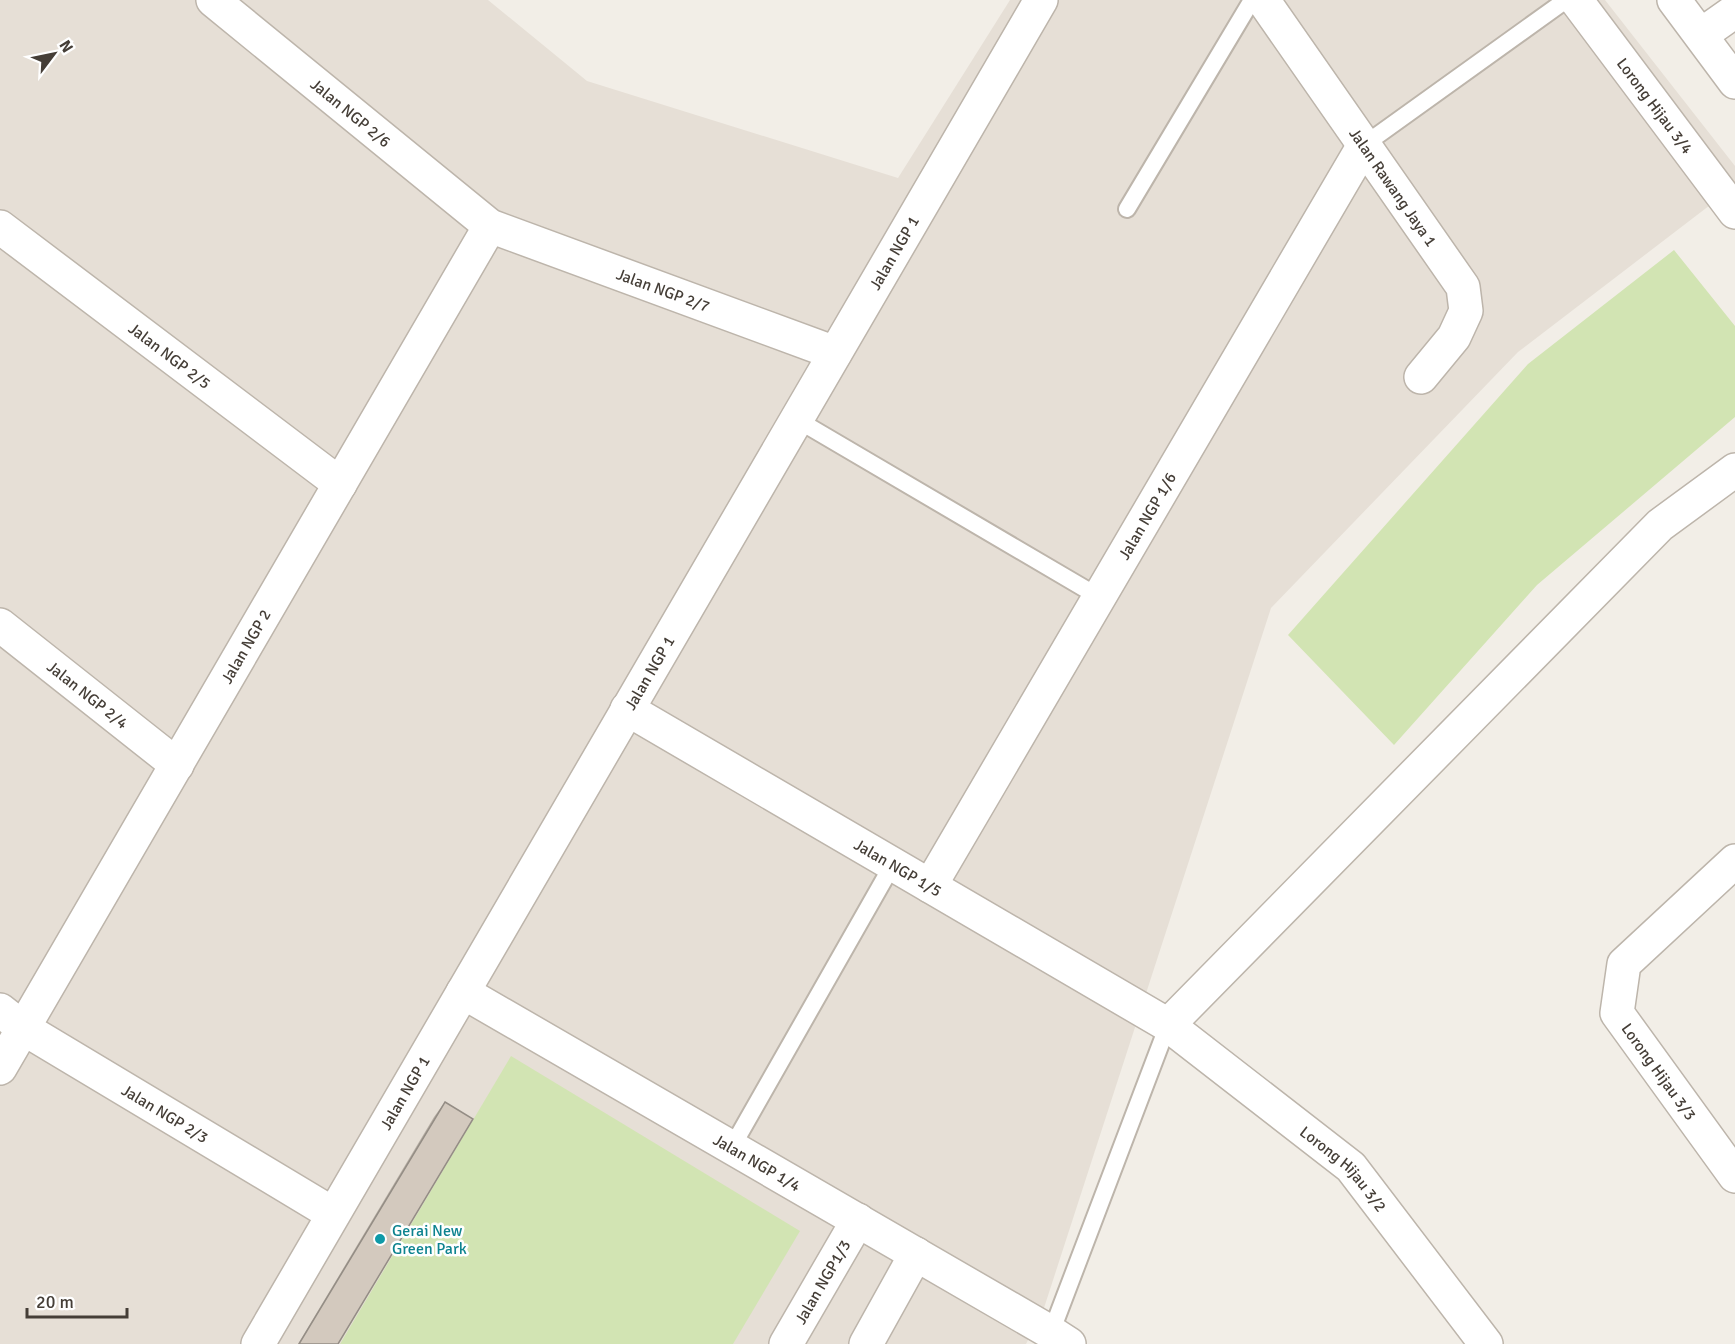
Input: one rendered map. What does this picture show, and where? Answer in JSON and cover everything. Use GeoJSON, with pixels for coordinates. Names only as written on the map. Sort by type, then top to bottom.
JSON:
{"type":"FeatureCollection","features":[{"type":"Feature","properties":{"kind":"street","name":"Jalan NGP 2/6"},"geometry":{"type":"LineString","coordinates":[[213,0],[490,226]]}},
{"type":"Feature","properties":{"kind":"street","name":"Jalan NGP 1"},"geometry":{"type":"LineString","coordinates":[[258,1344],[1041,0]]}},
{"type":"Feature","properties":{"kind":"street","name":"Jalan Rawang Jaya 1"},"geometry":{"type":"LineString","coordinates":[[1263,0],[1463,287],[1466,311],[1454,337],[1420,377]]}},
{"type":"Feature","properties":{"kind":"street","name":"Lorong Hijau 3/4"},"geometry":{"type":"LineString","coordinates":[[1576,0],[1735,212]]}},
{"type":"Feature","properties":{"kind":"street"},"geometry":{"type":"LineString","coordinates":[[1674,0],[1735,82]]}},
{"type":"Feature","properties":{"kind":"street"},"geometry":{"type":"LineString","coordinates":[[1701,36],[1735,11]]}},
{"type":"Feature","properties":{"kind":"street","name":"Jalan NGP 1/6"},"geometry":{"type":"LineString","coordinates":[[930,886],[1364,145]]}},
{"type":"Feature","properties":{"kind":"street","name":"Jalan NGP 2/7"},"geometry":{"type":"LineString","coordinates":[[490,226],[835,353]]}},
{"type":"Feature","properties":{"kind":"street","name":"Jalan NGP 2"},"geometry":{"type":"LineString","coordinates":[[0,1068],[11,1019],[177,765],[490,226]]}},
{"type":"Feature","properties":{"kind":"street","name":"Jalan NGP 2/5"},"geometry":{"type":"LineString","coordinates":[[0,227],[340,484]]}},
{"type":"Feature","properties":{"kind":"street"},"geometry":{"type":"LineString","coordinates":[[1168,1025],[1660,525],[1735,470]]}},
{"type":"Feature","properties":{"kind":"street","name":"Jalan NGP 2/4"},"geometry":{"type":"LineString","coordinates":[[0,625],[177,765]]}},
{"type":"Feature","properties":{"kind":"street","name":"Jalan NGP 1/5"},"geometry":{"type":"LineString","coordinates":[[627,709],[1168,1025]]}},
{"type":"Feature","properties":{"kind":"street","name":"Lorong Hijau 3/3"},"geometry":{"type":"LineString","coordinates":[[1735,861],[1624,964],[1617,1013],[1735,1176]]}},
{"type":"Feature","properties":{"kind":"street","name":"Jalan NGP 1/4"},"geometry":{"type":"LineString","coordinates":[[463,992],[916,1254],[1056,1340]]}},
{"type":"Feature","properties":{"kind":"street","name":"Jalan NGP 2/3"},"geometry":{"type":"LineString","coordinates":[[11,1019],[333,1214]]}},
{"type":"Feature","properties":{"kind":"street","name":"Lorong Hijau 3/2"},"geometry":{"type":"LineString","coordinates":[[1168,1025],[1351,1167],[1486,1344]]}},
{"type":"Feature","properties":{"kind":"street","name":"Jalan NGP1/3"},"geometry":{"type":"LineString","coordinates":[[786,1344],[858,1220]]}},
{"type":"Feature","properties":{"kind":"street"},"geometry":{"type":"LineString","coordinates":[[866,1344],[916,1254]]}},
{"type":"Feature","properties":{"kind":"lane"},"geometry":{"type":"LineString","coordinates":[[1127,209],[1252,0]]}},
{"type":"Feature","properties":{"kind":"lane"},"geometry":{"type":"LineString","coordinates":[[1364,145],[1566,0]]}},
{"type":"Feature","properties":{"kind":"lane"},"geometry":{"type":"LineString","coordinates":[[796,419],[1099,597]]}},
{"type":"Feature","properties":{"kind":"lane"},"geometry":{"type":"LineString","coordinates":[[732,1147],[893,864]]}},
{"type":"Feature","properties":{"kind":"lane"},"geometry":{"type":"LineString","coordinates":[[1056,1340],[1168,1025]]}},
{"type":"Feature","properties":{"kind":"shaded area"},"geometry":{"type":"Polygon","coordinates":[[[0,0],[488,0],[587,81],[898,178],[1010,0],[1605,0],[1735,166],[1735,186],[1518,352],[1271,608],[1043,1311],[1026,1344],[0,1344],[0,0]]]}},
{"type":"Feature","properties":{"kind":"green space"},"geometry":{"type":"Polygon","coordinates":[[[1674,250],[1735,326],[1735,417],[1537,585],[1394,745],[1288,635],[1528,364],[1674,250]]]}},
{"type":"Feature","properties":{"kind":"green space"},"geometry":{"type":"Polygon","coordinates":[[[511,1056],[800,1231],[733,1344],[340,1344],[511,1056]]]}},
{"type":"Feature","properties":{"kind":"building","name":"Gerai New Green Park"},"geometry":{"type":"Polygon","coordinates":[[[445,1102],[473,1119],[338,1344],[299,1344],[445,1102]]]}},
{"type":"Feature","properties":{"kind":"place","name":"Gerai New Green Park"},"geometry":{"type":"Point","coordinates":[380,1239]}}]}
